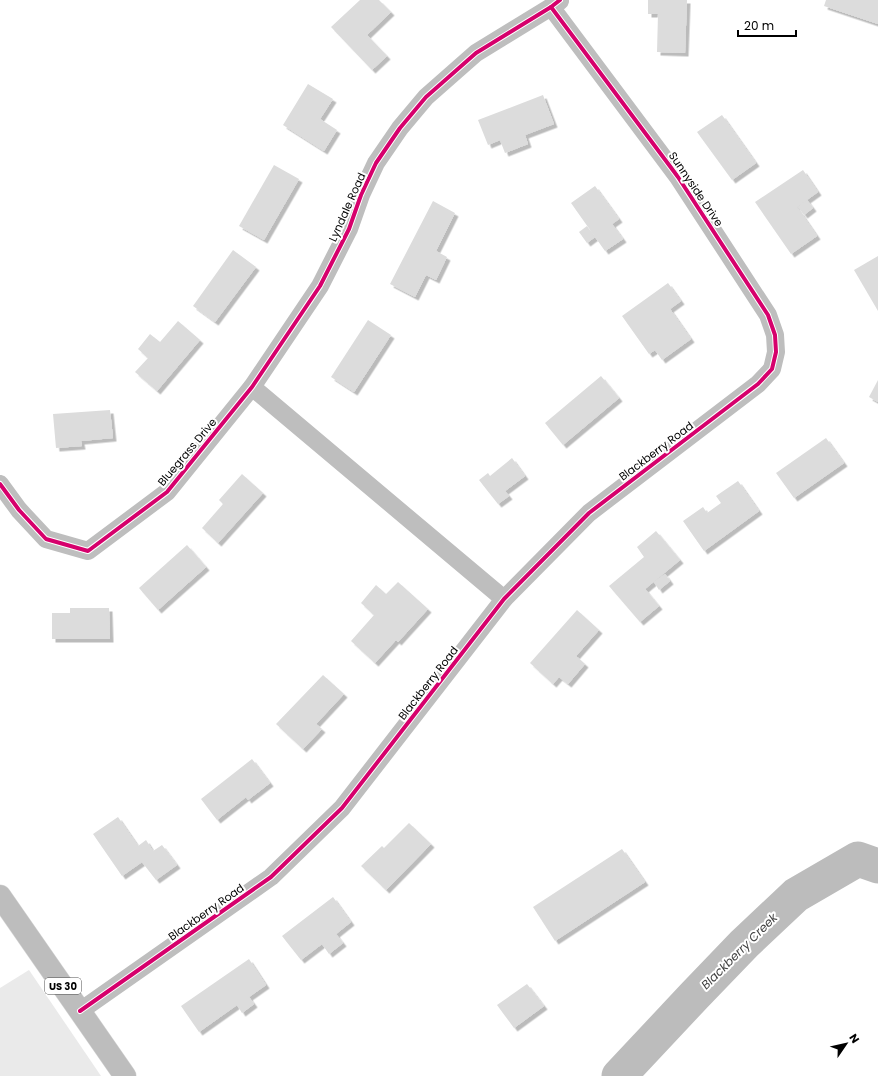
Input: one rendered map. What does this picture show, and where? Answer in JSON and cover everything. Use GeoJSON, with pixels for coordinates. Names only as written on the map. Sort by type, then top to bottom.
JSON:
{"type":"FeatureCollection","features":[{"type":"Feature","properties":{"kind":"main road","name":"US 30"},"geometry":{"type":"LineString","coordinates":[[0,896],[125,1076]]}},
{"type":"Feature","properties":{"kind":"street","name":"Sunnyside Drive"},"geometry":{"type":"LineString","coordinates":[[556,4],[678,177],[768,315],[775,335],[776,352]]}},
{"type":"Feature","properties":{"kind":"street","name":"Lyndale Road"},"geometry":{"type":"LineString","coordinates":[[252,387],[320,286],[349,229],[361,196],[376,163],[400,128],[426,97],[476,53],[556,4]]}},
{"type":"Feature","properties":{"kind":"street","name":"Blackberry Road"},"geometry":{"type":"LineString","coordinates":[[80,1011],[271,877],[342,808],[504,600],[589,513],[758,384],[772,369],[776,352]]}},
{"type":"Feature","properties":{"kind":"street","name":"Bluegrass Drive"},"geometry":{"type":"LineString","coordinates":[[0,484],[18,510],[46,539],[88,551],[167,492],[252,387]]}},
{"type":"Feature","properties":{"kind":"street"},"geometry":{"type":"LineString","coordinates":[[252,387],[504,600]]}},
{"type":"Feature","properties":{"kind":"shaded area"},"geometry":{"type":"Polygon","coordinates":[[[29,970],[101,1076],[0,1076],[0,988],[29,970]]]}},
{"type":"Feature","properties":{"kind":"building"},"geometry":{"type":"Polygon","coordinates":[[[360,0],[379,0],[391,12],[367,35],[387,56],[372,70],[331,27],[360,0]]]}},
{"type":"Feature","properties":{"kind":"building"},"geometry":{"type":"Polygon","coordinates":[[[648,0],[687,0],[685,53],[657,52],[658,14],[648,14],[648,0]]]}},
{"type":"Feature","properties":{"kind":"building"},"geometry":{"type":"Polygon","coordinates":[[[826,0],[878,0],[878,24],[824,6],[826,0]]]}},
{"type":"Feature","properties":{"kind":"building"},"geometry":{"type":"Polygon","coordinates":[[[308,84],[333,99],[320,119],[337,130],[324,151],[283,125],[308,84]]]}},
{"type":"Feature","properties":{"kind":"building"},"geometry":{"type":"Polygon","coordinates":[[[543,95],[554,124],[525,135],[528,144],[505,153],[500,140],[488,145],[478,120],[543,95]]]}},
{"type":"Feature","properties":{"kind":"building"},"geometry":{"type":"Polygon","coordinates":[[[722,115],[756,163],[732,180],[697,132],[722,115]]]}},
{"type":"Feature","properties":{"kind":"building"},"geometry":{"type":"Polygon","coordinates":[[[274,165],[299,179],[264,240],[239,226],[274,165]]]}},
{"type":"Feature","properties":{"kind":"building"},"geometry":{"type":"Polygon","coordinates":[[[803,170],[818,192],[797,207],[817,236],[791,254],[755,202],[803,170]]]}},
{"type":"Feature","properties":{"kind":"building"},"geometry":{"type":"Polygon","coordinates":[[[595,186],[619,219],[612,224],[623,239],[605,251],[571,203],[595,186]]]}},
{"type":"Feature","properties":{"kind":"building"},"geometry":{"type":"Polygon","coordinates":[[[807,200],[813,208],[804,215],[798,207],[807,200]]]}},
{"type":"Feature","properties":{"kind":"building"},"geometry":{"type":"Polygon","coordinates":[[[433,201],[455,213],[436,251],[447,257],[436,280],[426,275],[415,297],[390,284],[433,201]]]}},
{"type":"Feature","properties":{"kind":"building"},"geometry":{"type":"Polygon","coordinates":[[[587,226],[595,237],[587,243],[579,232],[587,226]]]}},
{"type":"Feature","properties":{"kind":"building"},"geometry":{"type":"Polygon","coordinates":[[[233,250],[256,267],[215,322],[193,306],[233,250]]]}},
{"type":"Feature","properties":{"kind":"building"},"geometry":{"type":"Polygon","coordinates":[[[878,256],[878,311],[854,270],[878,256]]]}},
{"type":"Feature","properties":{"kind":"building"},"geometry":{"type":"Polygon","coordinates":[[[668,283],[681,301],[670,309],[691,339],[662,360],[655,350],[649,354],[622,316],[668,283]]]}},
{"type":"Feature","properties":{"kind":"building"},"geometry":{"type":"Polygon","coordinates":[[[368,320],[391,335],[354,392],[331,377],[368,320]]]}},
{"type":"Feature","properties":{"kind":"building"},"geometry":{"type":"Polygon","coordinates":[[[178,321],[200,340],[157,391],[135,372],[148,358],[138,349],[150,334],[160,342],[178,321]]]}},
{"type":"Feature","properties":{"kind":"building"},"geometry":{"type":"Polygon","coordinates":[[[601,376],[619,398],[563,445],[545,423],[601,376]]]}},
{"type":"Feature","properties":{"kind":"building"},"geometry":{"type":"Polygon","coordinates":[[[878,380],[878,402],[869,397],[878,380]]]}},
{"type":"Feature","properties":{"kind":"building"},"geometry":{"type":"Polygon","coordinates":[[[110,410],[113,438],[81,441],[82,446],[56,448],[53,414],[110,410]]]}},
{"type":"Feature","properties":{"kind":"building"},"geometry":{"type":"Polygon","coordinates":[[[826,438],[844,463],[794,498],[776,473],[826,438]]]}},
{"type":"Feature","properties":{"kind":"building"},"geometry":{"type":"Polygon","coordinates":[[[512,458],[525,476],[505,491],[509,496],[498,504],[479,480],[488,473],[490,476],[512,458]]]}},
{"type":"Feature","properties":{"kind":"building"},"geometry":{"type":"Polygon","coordinates":[[[242,474],[263,493],[218,543],[202,528],[223,504],[219,500],[242,474]]]}},
{"type":"Feature","properties":{"kind":"building"},"geometry":{"type":"Polygon","coordinates":[[[738,481],[759,511],[704,551],[683,521],[703,507],[707,513],[721,503],[716,496],[738,481]]]}},
{"type":"Feature","properties":{"kind":"building"},"geometry":{"type":"Polygon","coordinates":[[[656,531],[680,560],[645,589],[659,606],[640,622],[609,586],[644,557],[637,547],[656,531]]]}},
{"type":"Feature","properties":{"kind":"building"},"geometry":{"type":"Polygon","coordinates":[[[187,545],[206,567],[158,610],[139,588],[187,545]]]}},
{"type":"Feature","properties":{"kind":"building"},"geometry":{"type":"Polygon","coordinates":[[[665,574],[670,581],[659,590],[654,582],[665,574]]]}},
{"type":"Feature","properties":{"kind":"building"},"geometry":{"type":"Polygon","coordinates":[[[398,582],[428,609],[398,642],[396,640],[375,663],[351,641],[374,615],[361,603],[376,585],[386,594],[398,582]]]}},
{"type":"Feature","properties":{"kind":"building"},"geometry":{"type":"Polygon","coordinates":[[[70,608],[109,608],[110,639],[52,639],[52,613],[70,613],[70,608]]]}},
{"type":"Feature","properties":{"kind":"building"},"geometry":{"type":"Polygon","coordinates":[[[577,610],[599,630],[576,656],[585,664],[568,684],[559,677],[553,684],[530,663],[577,610]]]}},
{"type":"Feature","properties":{"kind":"building"},"geometry":{"type":"Polygon","coordinates":[[[323,675],[344,694],[316,724],[322,729],[303,749],[276,724],[323,675]]]}},
{"type":"Feature","properties":{"kind":"building"},"geometry":{"type":"Polygon","coordinates":[[[252,759],[270,783],[248,800],[246,797],[217,820],[201,799],[252,759]]]}},
{"type":"Feature","properties":{"kind":"building"},"geometry":{"type":"Polygon","coordinates":[[[118,817],[138,846],[146,840],[153,851],[162,845],[177,865],[156,880],[142,862],[122,876],[93,834],[118,817]]]}},
{"type":"Feature","properties":{"kind":"building"},"geometry":{"type":"Polygon","coordinates":[[[409,823],[431,844],[386,890],[361,866],[382,846],[384,848],[409,823]]]}},
{"type":"Feature","properties":{"kind":"building"},"geometry":{"type":"Polygon","coordinates":[[[622,849],[645,882],[555,941],[533,907],[622,849]]]}},
{"type":"Feature","properties":{"kind":"building"},"geometry":{"type":"Polygon","coordinates":[[[333,897],[351,922],[336,934],[343,943],[329,954],[322,944],[301,960],[282,936],[333,897]]]}},
{"type":"Feature","properties":{"kind":"building"},"geometry":{"type":"Polygon","coordinates":[[[249,959],[266,985],[249,997],[254,1004],[242,1013],[237,1005],[199,1032],[181,1006],[249,959]]]}},
{"type":"Feature","properties":{"kind":"building"},"geometry":{"type":"Polygon","coordinates":[[[527,984],[544,1006],[514,1028],[497,1005],[527,984]]]}},
{"type":"Feature","properties":{"kind":"waterway","name":"Blackberry Creek"},"geometry":{"type":"LineString","coordinates":[[619,1076],[744,944],[796,895],[858,859],[878,866]]}},
{"type":"Feature","properties":{"kind":"cycle path"},"geometry":{"type":"LineString","coordinates":[[0,484],[19,510],[46,539],[88,551],[167,492],[252,387],[320,286],[349,229],[361,195],[376,163],[400,128],[426,97],[476,53],[560,0]]}},
{"type":"Feature","properties":{"kind":"cycle path"},"geometry":{"type":"LineString","coordinates":[[80,1011],[271,877],[342,808],[504,599],[589,513],[758,384],[772,369],[776,352],[775,335],[768,315],[678,177],[551,7]]}}]}
